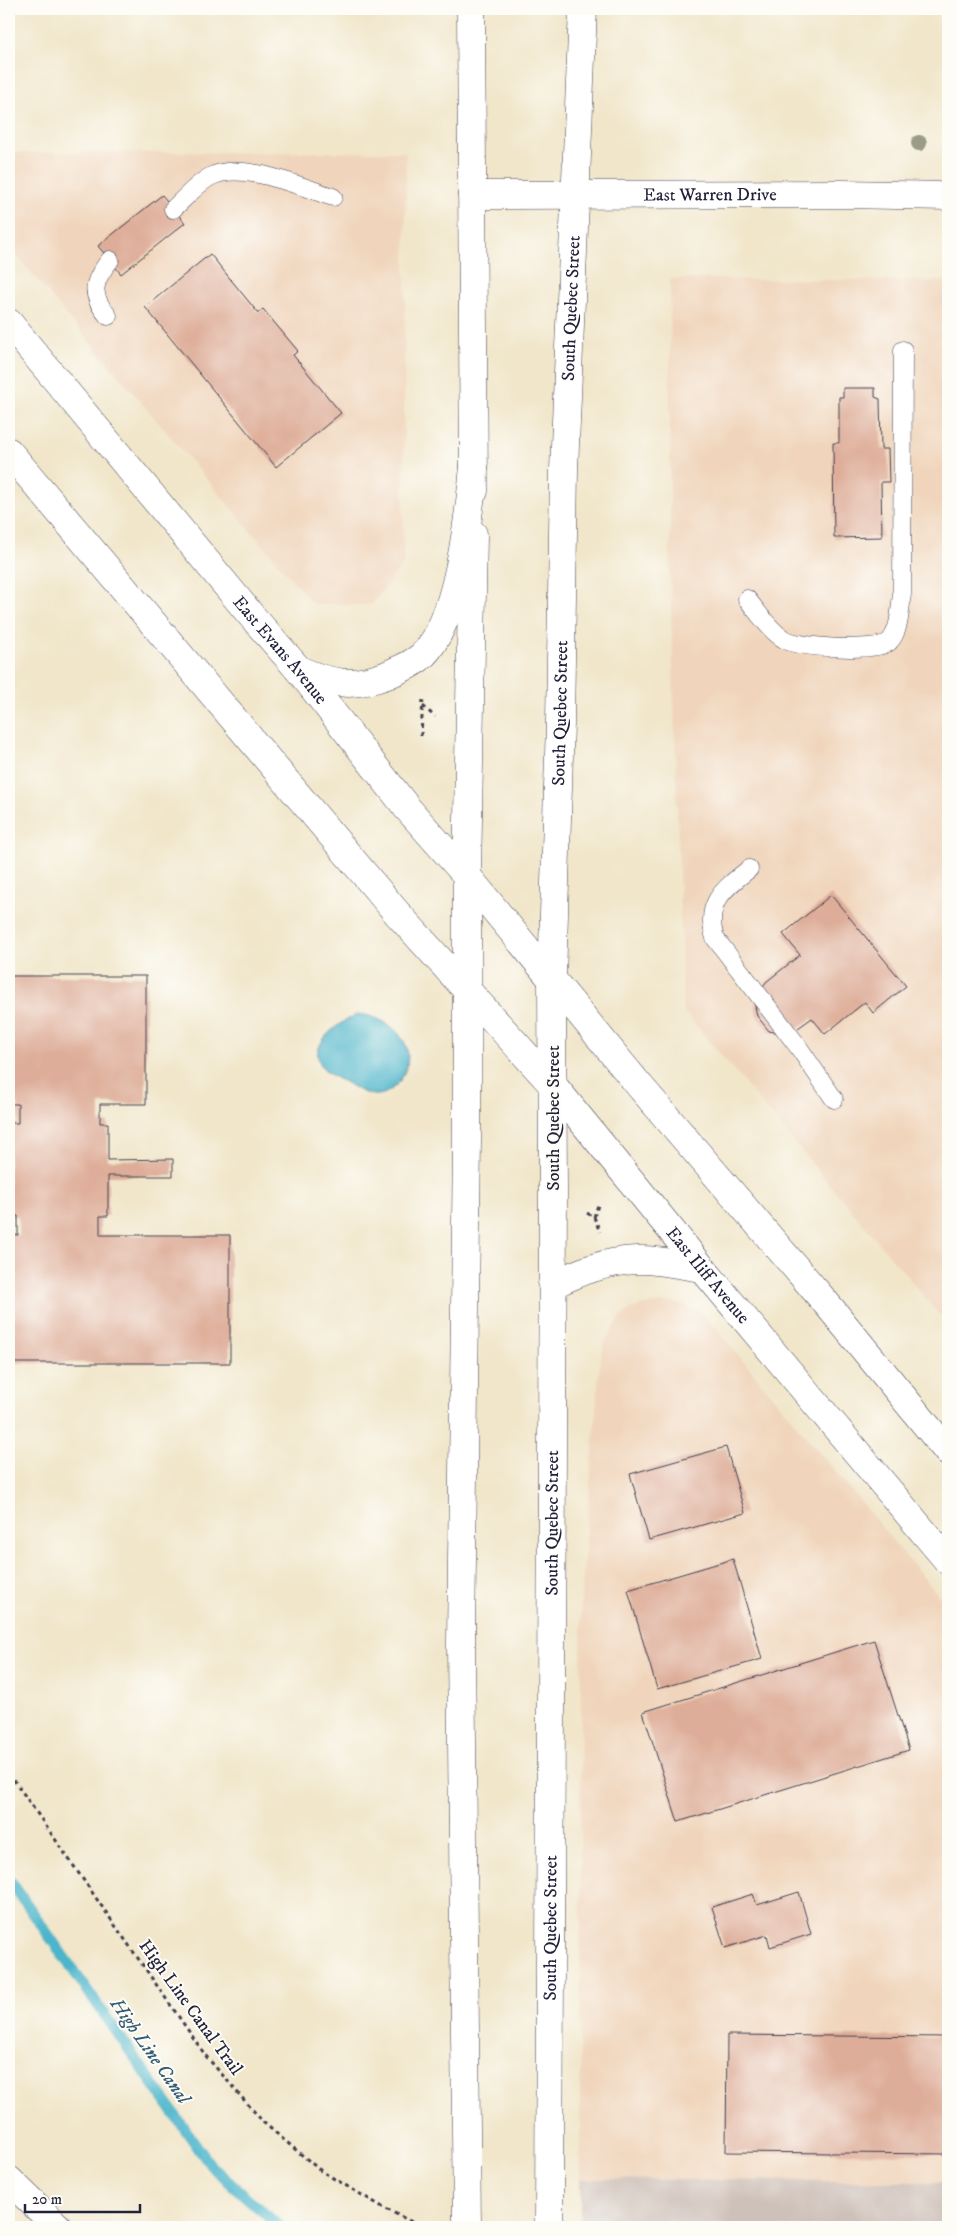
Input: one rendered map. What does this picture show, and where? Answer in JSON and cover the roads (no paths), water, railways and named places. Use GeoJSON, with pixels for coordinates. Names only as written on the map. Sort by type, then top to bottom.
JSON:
{"type":"FeatureCollection","features":[{"type":"Feature","properties":{"kind":"main road"},"geometry":{"type":"LineString","coordinates":[[467,2227],[461,1643],[467,1140],[467,876],[474,467],[472,9]]}},
{"type":"Feature","properties":{"kind":"main road","name":"South Quebec Street"},"geometry":{"type":"LineString","coordinates":[[549,2227],[552,978],[560,723],[564,470],[583,9]]}},
{"type":"Feature","properties":{"kind":"main road","name":"East Warren Drive"},"geometry":{"type":"LineString","coordinates":[[472,195],[834,194],[948,196]]}},
{"type":"Feature","properties":{"kind":"main road","name":"East Evans Avenue"},"geometry":{"type":"LineString","coordinates":[[9,323],[250,614],[300,670],[408,809],[552,978]]}},
{"type":"Feature","properties":{"kind":"main road"},"geometry":{"type":"LineString","coordinates":[[9,452],[396,913],[466,990]]}},
{"type":"Feature","properties":{"kind":"main road"},"geometry":{"type":"LineString","coordinates":[[300,670],[323,680],[353,684],[379,678],[411,665],[424,654],[432,644],[452,596],[467,528],[474,467]]}},
{"type":"Feature","properties":{"kind":"main road"},"geometry":{"type":"LineString","coordinates":[[552,978],[638,1084],[832,1310],[948,1452]]}},
{"type":"Feature","properties":{"kind":"main road","name":"East Iliff Avenue"},"geometry":{"type":"LineString","coordinates":[[466,990],[552,1084],[702,1268],[948,1561]]}},
{"type":"Feature","properties":{"kind":"main road"},"geometry":{"type":"LineString","coordinates":[[552,1285],[580,1272],[613,1262],[638,1259],[702,1268]]}},
{"type":"Feature","properties":{"kind":"main road"},"geometry":{"type":"LineString","coordinates":[[9,2180],[58,2227]]}},
{"type":"Feature","properties":{"kind":"lane"},"geometry":{"type":"LineString","coordinates":[[173,209],[208,177],[222,172],[254,173],[334,196]]}},
{"type":"Feature","properties":{"kind":"lane"},"geometry":{"type":"LineString","coordinates":[[108,316],[97,300],[95,283],[99,273],[110,260]]}},
{"type":"Feature","properties":{"kind":"lane"},"geometry":{"type":"LineString","coordinates":[[747,600],[783,639],[796,644],[822,647],[878,647],[889,642],[900,616],[902,594],[902,350]]}},
{"type":"Feature","properties":{"kind":"lane"},"geometry":{"type":"LineString","coordinates":[[749,869],[721,892],[715,904],[711,916],[711,927],[715,938],[797,1045],[834,1099]]}},
{"type":"Feature","properties":{"kind":"water"},"geometry":{"type":"Polygon","coordinates":[[[358,1014],[379,1019],[388,1024],[403,1039],[407,1049],[408,1059],[403,1075],[394,1087],[382,1094],[374,1095],[361,1092],[327,1072],[320,1063],[318,1054],[320,1045],[325,1037],[341,1023],[358,1014]]]}},
{"type":"Feature","properties":{"kind":"waterway","name":"High Line Canal"},"geometry":{"type":"LineString","coordinates":[[9,1879],[211,2166],[280,2227]]}}]}
